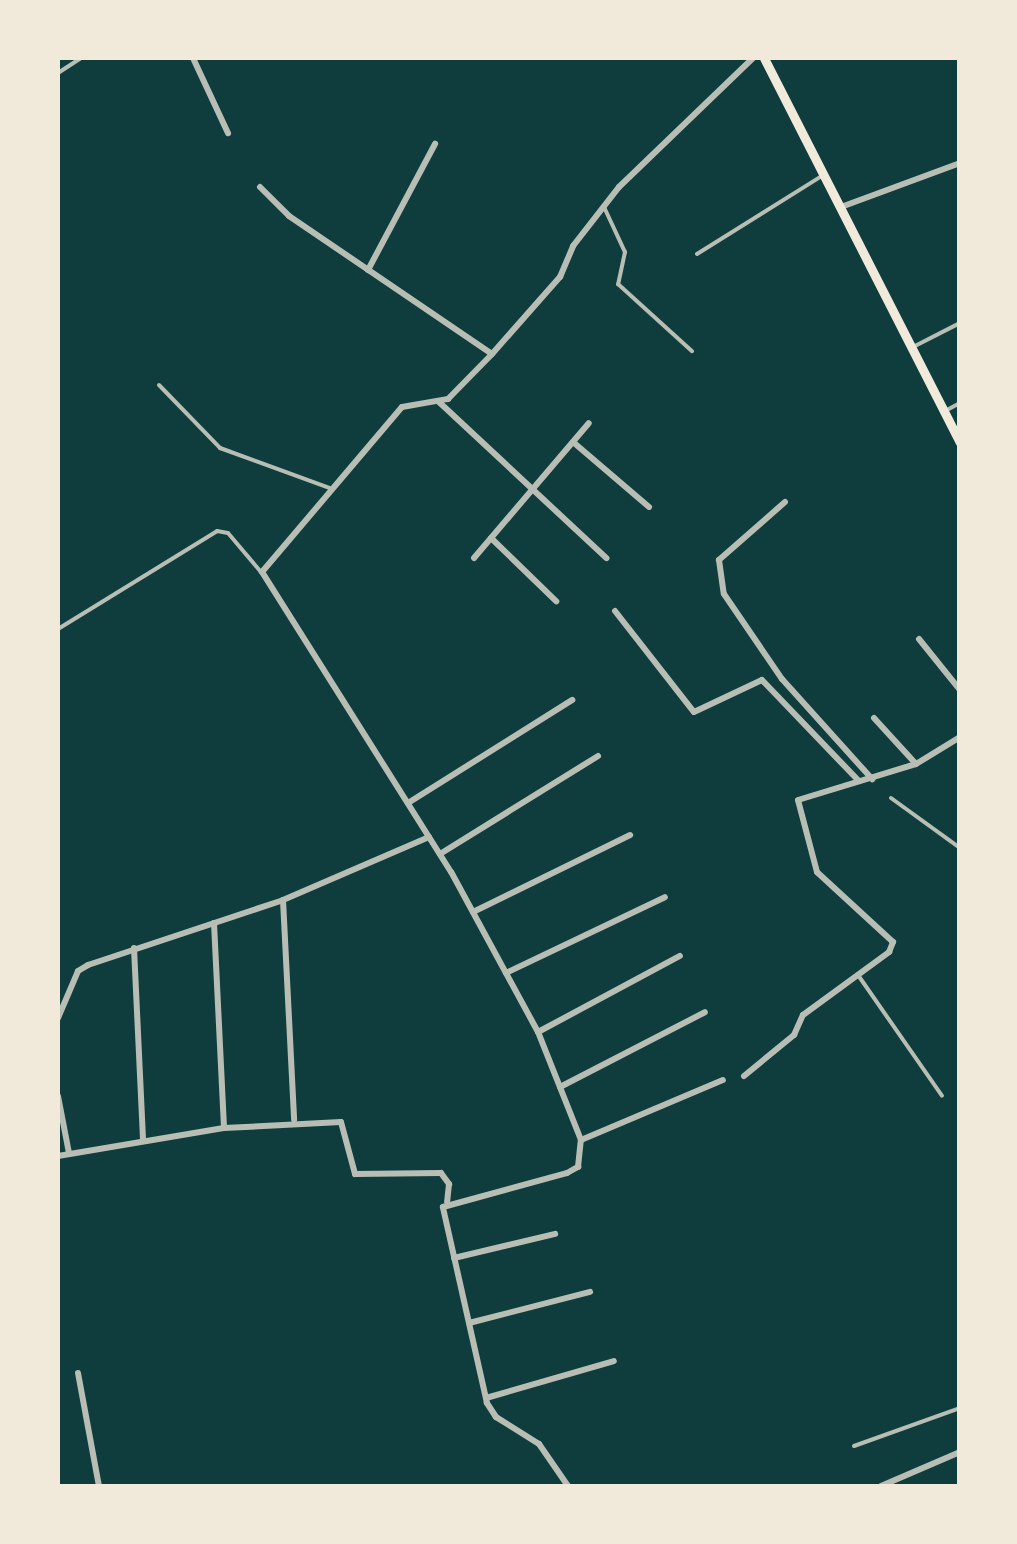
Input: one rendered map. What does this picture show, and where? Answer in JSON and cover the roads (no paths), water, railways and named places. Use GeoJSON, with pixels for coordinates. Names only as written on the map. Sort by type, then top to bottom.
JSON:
{"type":"FeatureCollection","features":[{"type":"Feature","properties":{"kind":"main road"},"geometry":{"type":"LineString","coordinates":[[764,58],[960,442]]}},
{"type":"Feature","properties":{"kind":"street"},"geometry":{"type":"LineString","coordinates":[[192,58],[228,133]]}},
{"type":"Feature","properties":{"kind":"street"},"geometry":{"type":"LineString","coordinates":[[447,1204],[567,1173],[578,1167],[581,1140],[538,1032],[473,912],[430,837],[262,572],[402,407],[438,402],[492,354],[560,277],[573,246],[604,207],[753,58]]}},
{"type":"Feature","properties":{"kind":"street"},"geometry":{"type":"LineString","coordinates":[[368,270],[435,144]]}},
{"type":"Feature","properties":{"kind":"street"},"geometry":{"type":"LineString","coordinates":[[841,208],[960,163]]}},
{"type":"Feature","properties":{"kind":"street"},"geometry":{"type":"LineString","coordinates":[[260,186],[289,216],[492,354]]}},
{"type":"Feature","properties":{"kind":"street"},"geometry":{"type":"LineString","coordinates":[[438,402],[606,558]]}},
{"type":"Feature","properties":{"kind":"street"},"geometry":{"type":"LineString","coordinates":[[474,558],[589,423]]}},
{"type":"Feature","properties":{"kind":"street"},"geometry":{"type":"LineString","coordinates":[[573,442],[649,507]]}},
{"type":"Feature","properties":{"kind":"street"},"geometry":{"type":"LineString","coordinates":[[784,502],[720,560],[724,594],[782,679],[872,779]]}},
{"type":"Feature","properties":{"kind":"street"},"geometry":{"type":"LineString","coordinates":[[491,538],[556,601]]}},
{"type":"Feature","properties":{"kind":"street"},"geometry":{"type":"LineString","coordinates":[[615,611],[694,712],[762,680],[860,782]]}},
{"type":"Feature","properties":{"kind":"street"},"geometry":{"type":"LineString","coordinates":[[920,639],[960,690]]}},
{"type":"Feature","properties":{"kind":"street"},"geometry":{"type":"LineString","coordinates":[[408,803],[572,700]]}},
{"type":"Feature","properties":{"kind":"street"},"geometry":{"type":"LineString","coordinates":[[874,718],[916,764]]}},
{"type":"Feature","properties":{"kind":"street"},"geometry":{"type":"LineString","coordinates":[[744,1076],[794,1035],[802,1015],[858,975],[892,942],[817,872],[798,800],[916,764],[960,736]]}},
{"type":"Feature","properties":{"kind":"street"},"geometry":{"type":"LineString","coordinates":[[440,854],[598,756]]}},
{"type":"Feature","properties":{"kind":"street"},"geometry":{"type":"LineString","coordinates":[[473,912],[630,834]]}},
{"type":"Feature","properties":{"kind":"street"},"geometry":{"type":"LineString","coordinates":[[58,1018],[78,970],[282,900],[430,837]]}},
{"type":"Feature","properties":{"kind":"street"},"geometry":{"type":"LineString","coordinates":[[506,973],[664,896]]}},
{"type":"Feature","properties":{"kind":"street"},"geometry":{"type":"LineString","coordinates":[[282,900],[294,1120]]}},
{"type":"Feature","properties":{"kind":"street"},"geometry":{"type":"LineString","coordinates":[[214,924],[224,1128]]}},
{"type":"Feature","properties":{"kind":"street"},"geometry":{"type":"LineString","coordinates":[[134,948],[144,1140]]}},
{"type":"Feature","properties":{"kind":"street"},"geometry":{"type":"LineString","coordinates":[[538,1032],[680,956]]}},
{"type":"Feature","properties":{"kind":"street"},"geometry":{"type":"LineString","coordinates":[[560,1088],[705,1012]]}},
{"type":"Feature","properties":{"kind":"street"},"geometry":{"type":"LineString","coordinates":[[581,1140],[724,1080]]}},
{"type":"Feature","properties":{"kind":"street"},"geometry":{"type":"LineString","coordinates":[[58,1096],[69,1154]]}},
{"type":"Feature","properties":{"kind":"street"},"geometry":{"type":"LineString","coordinates":[[58,1156],[224,1128],[294,1120],[342,1122],[355,1174],[441,1172],[449,1184],[447,1204],[454,1258],[486,1398],[496,1417],[539,1444],[568,1486]]}},
{"type":"Feature","properties":{"kind":"street"},"geometry":{"type":"LineString","coordinates":[[454,1258],[555,1234]]}},
{"type":"Feature","properties":{"kind":"street"},"geometry":{"type":"LineString","coordinates":[[469,1323],[590,1292]]}},
{"type":"Feature","properties":{"kind":"street"},"geometry":{"type":"LineString","coordinates":[[486,1398],[614,1361]]}},
{"type":"Feature","properties":{"kind":"street"},"geometry":{"type":"LineString","coordinates":[[78,1373],[99,1486]]}},
{"type":"Feature","properties":{"kind":"street"},"geometry":{"type":"LineString","coordinates":[[881,1486],[960,1452]]}},
{"type":"Feature","properties":{"kind":"lane"},"geometry":{"type":"LineString","coordinates":[[58,73],[81,58]]}},
{"type":"Feature","properties":{"kind":"lane"},"geometry":{"type":"LineString","coordinates":[[697,254],[823,175]]}},
{"type":"Feature","properties":{"kind":"lane"},"geometry":{"type":"LineString","coordinates":[[604,207],[624,252],[618,284],[692,351]]}},
{"type":"Feature","properties":{"kind":"lane"},"geometry":{"type":"LineString","coordinates":[[913,347],[960,323]]}},
{"type":"Feature","properties":{"kind":"lane"},"geometry":{"type":"LineString","coordinates":[[159,385],[220,448],[334,489]]}},
{"type":"Feature","properties":{"kind":"lane"},"geometry":{"type":"LineString","coordinates":[[945,410],[960,403]]}},
{"type":"Feature","properties":{"kind":"lane"},"geometry":{"type":"LineString","coordinates":[[58,629],[217,530],[228,533],[262,572]]}},
{"type":"Feature","properties":{"kind":"lane"},"geometry":{"type":"LineString","coordinates":[[891,798],[960,848]]}},
{"type":"Feature","properties":{"kind":"lane"},"geometry":{"type":"LineString","coordinates":[[858,975],[942,1096]]}},
{"type":"Feature","properties":{"kind":"lane"},"geometry":{"type":"LineString","coordinates":[[854,1446],[960,1408]]}}]}
